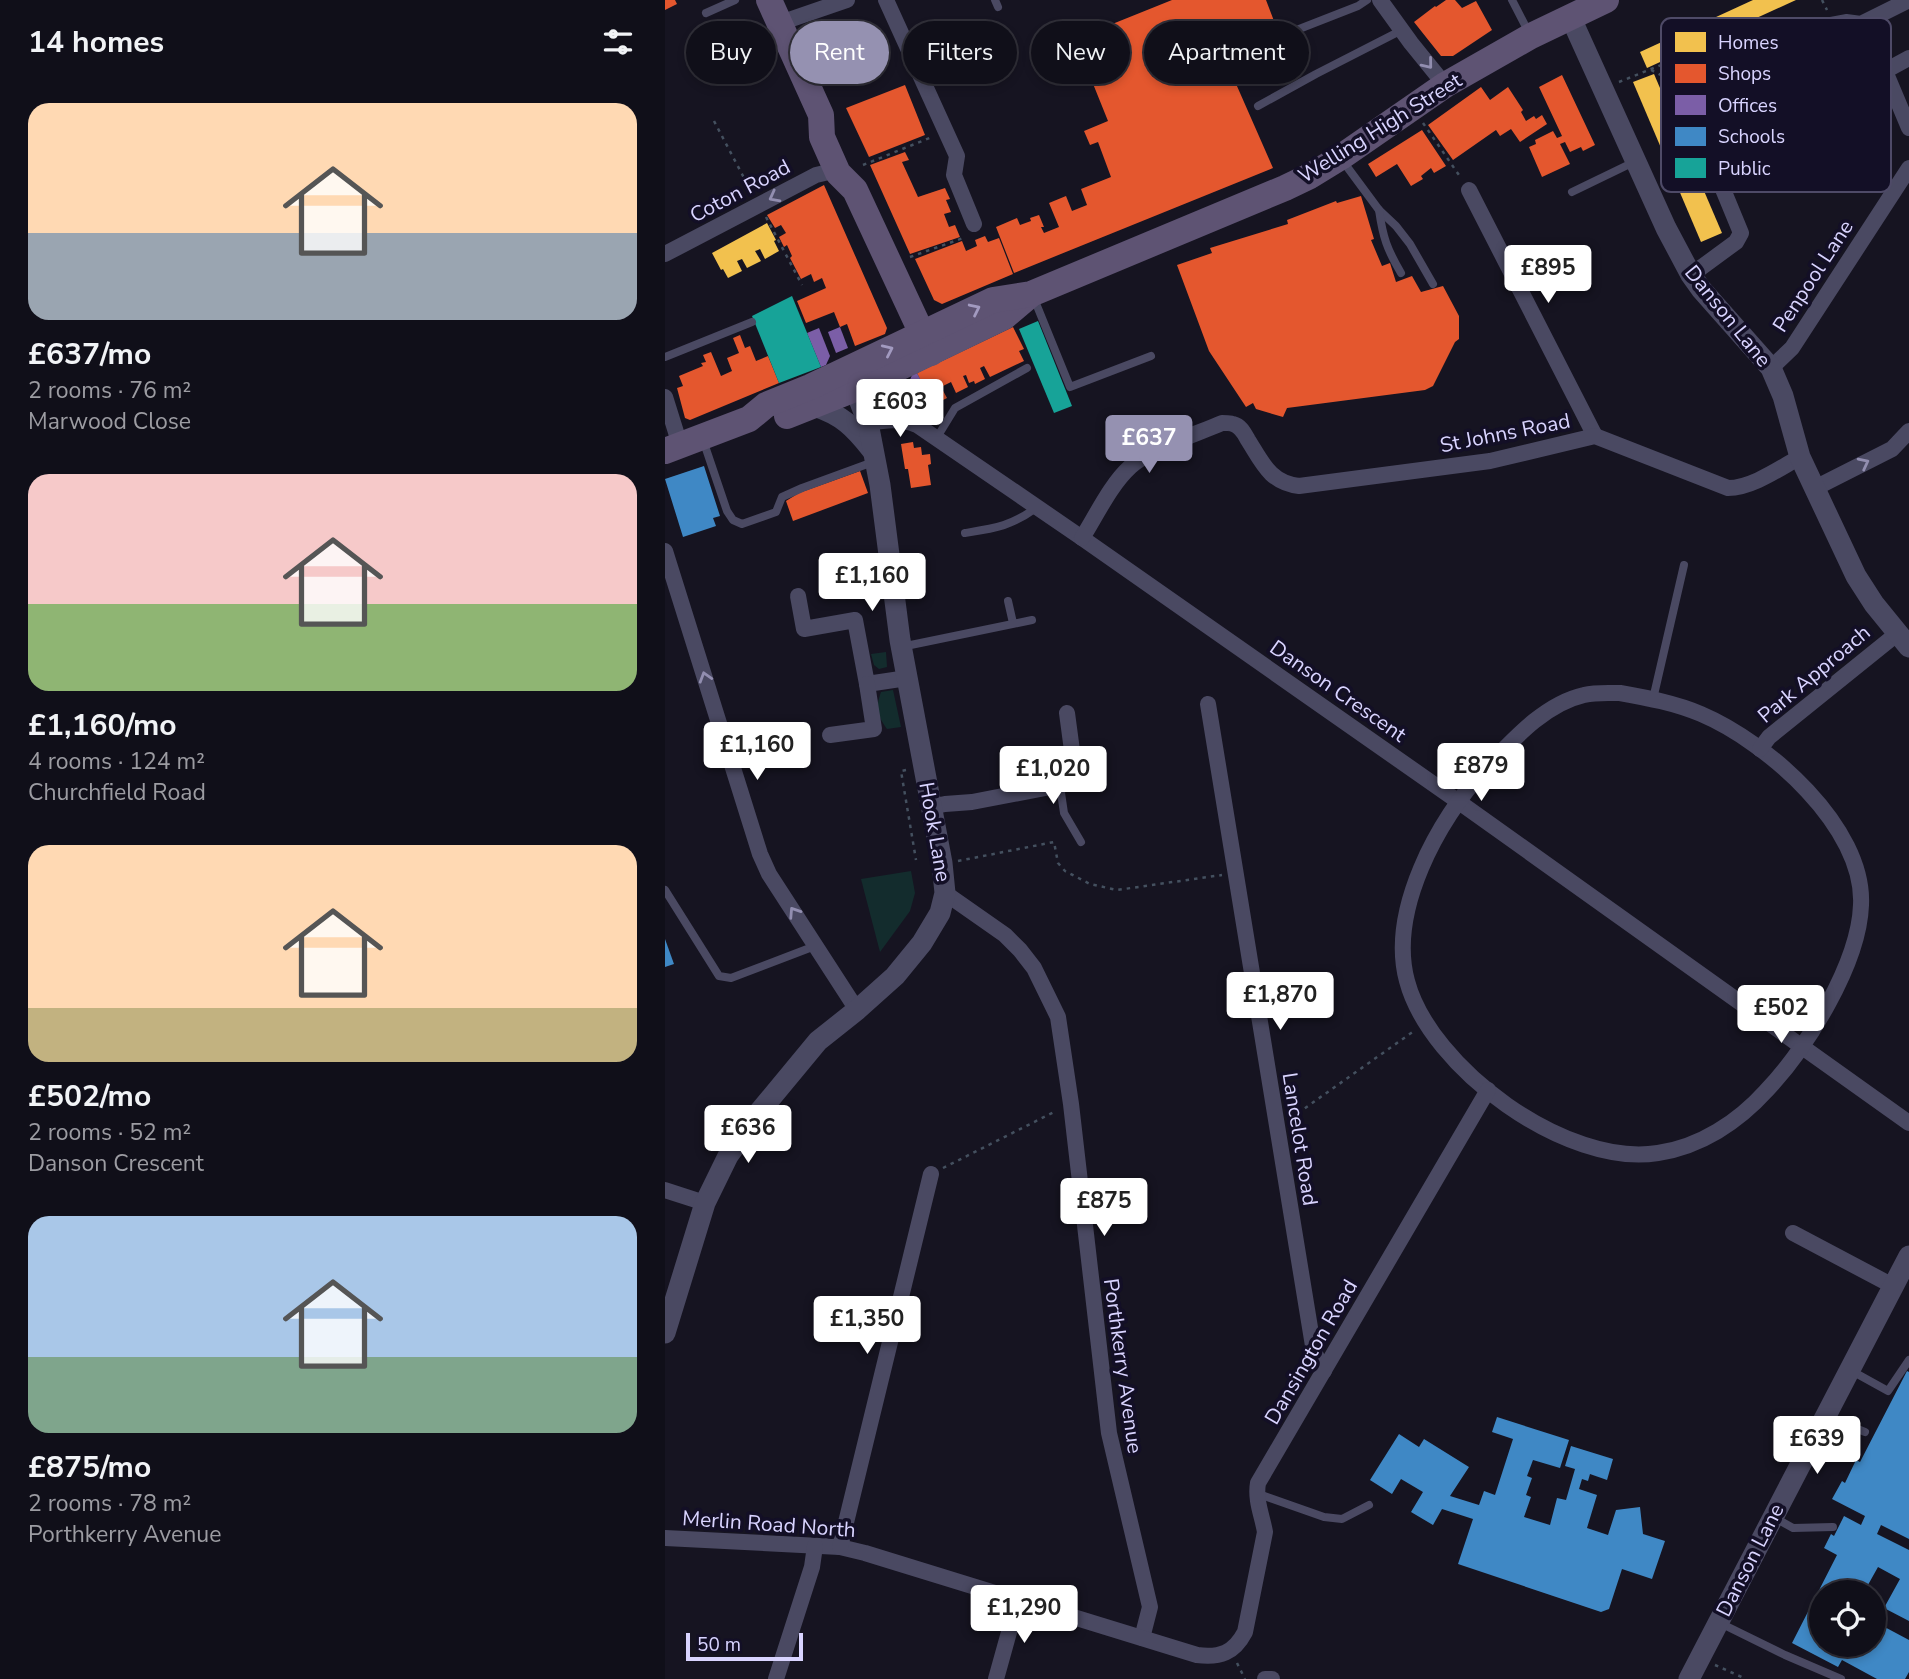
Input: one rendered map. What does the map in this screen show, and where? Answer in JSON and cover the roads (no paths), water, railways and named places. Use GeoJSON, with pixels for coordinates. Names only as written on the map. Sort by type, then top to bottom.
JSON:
{"type":"FeatureCollection","features":[{"type":"Feature","properties":{"kind":"main road","name":"Welling High Street"},"geometry":{"type":"LineString","coordinates":[[812,396],[855,389],[993,300],[1031,293],[1285,188],[1341,157],[1445,85],[1589,6]]}},
{"type":"Feature","properties":{"kind":"main road"},"geometry":{"type":"LineString","coordinates":[[774,12],[821,115],[822,137],[837,170],[855,190],[927,343]]}},
{"type":"Feature","properties":{"kind":"main road"},"geometry":{"type":"LineString","coordinates":[[821,115],[837,128],[852,164],[855,190]]}},
{"type":"Feature","properties":{"kind":"main road","name":"Welling High Street"},"geometry":{"type":"LineString","coordinates":[[812,396],[927,343]]}},
{"type":"Feature","properties":{"kind":"main road"},"geometry":{"type":"LineString","coordinates":[[682,444],[749,419],[766,405],[812,396]]}},
{"type":"Feature","properties":{"kind":"street"},"geometry":{"type":"LineString","coordinates":[[774,12],[847,0]]}},
{"type":"Feature","properties":{"kind":"street"},"geometry":{"type":"LineString","coordinates":[[886,0],[957,156],[954,175],[973,230]]}},
{"type":"Feature","properties":{"kind":"street"},"geometry":{"type":"LineString","coordinates":[[1380,0],[1445,85]]}},
{"type":"Feature","properties":{"kind":"street"},"geometry":{"type":"LineString","coordinates":[[1873,18],[1909,0]]}},
{"type":"Feature","properties":{"kind":"street","name":"Danson Lane"},"geometry":{"type":"LineString","coordinates":[[1589,6],[1603,88],[1666,228],[1691,275],[1771,368],[1783,396],[1800,457],[1856,576],[1866,594],[1903,640]]}},
{"type":"Feature","properties":{"kind":"street"},"geometry":{"type":"LineString","coordinates":[[1891,68],[1909,58]]}},
{"type":"Feature","properties":{"kind":"street"},"geometry":{"type":"LineString","coordinates":[[1891,85],[1909,128]]}},
{"type":"Feature","properties":{"kind":"street","name":"Penpool Lane"},"geometry":{"type":"LineString","coordinates":[[1771,368],[1792,348],[1909,168]]}},
{"type":"Feature","properties":{"kind":"street","name":"Coton Road"},"geometry":{"type":"LineString","coordinates":[[665,254],[816,175],[837,170]]}},
{"type":"Feature","properties":{"kind":"street"},"geometry":{"type":"LineString","coordinates":[[1469,190],[1594,436]]}},
{"type":"Feature","properties":{"kind":"street"},"geometry":{"type":"LineString","coordinates":[[1691,275],[1736,242],[1741,233],[1725,192]]}},
{"type":"Feature","properties":{"kind":"street","name":"Hook Lane"},"geometry":{"type":"LineString","coordinates":[[665,1333],[705,1203],[729,1156],[760,1111],[818,1041],[895,976],[922,943],[940,913],[945,893],[942,863],[901,647],[880,485],[868,423],[855,389]]}},
{"type":"Feature","properties":{"kind":"street"},"geometry":{"type":"LineString","coordinates":[[812,396],[848,422],[874,456]]}},
{"type":"Feature","properties":{"kind":"street"},"geometry":{"type":"LineString","coordinates":[[665,397],[682,444]]}},
{"type":"Feature","properties":{"kind":"street","name":"Danson Crescent"},"geometry":{"type":"LineString","coordinates":[[868,423],[903,420],[917,425],[1459,802],[1909,1123]]}},
{"type":"Feature","properties":{"kind":"street","name":"St Johns Road"},"geometry":{"type":"LineString","coordinates":[[1082,538],[1131,466],[1144,456],[1222,423],[1233,423],[1242,429],[1268,472],[1276,479],[1287,485],[1299,486],[1490,461],[1594,436],[1728,488],[1748,484],[1800,457]]}},
{"type":"Feature","properties":{"kind":"street"},"geometry":{"type":"LineString","coordinates":[[1815,488],[1892,449],[1909,431]]}},
{"type":"Feature","properties":{"kind":"street"},"geometry":{"type":"LineString","coordinates":[[666,561],[760,854],[769,874],[857,1010]]}},
{"type":"Feature","properties":{"kind":"street"},"geometry":{"type":"LineString","coordinates":[[798,596],[804,629],[855,620],[874,729],[830,735]]}},
{"type":"Feature","properties":{"kind":"street","name":"Park Approach"},"geometry":{"type":"LineString","coordinates":[[1760,749],[1769,737],[1903,640]]}},
{"type":"Feature","properties":{"kind":"street"},"geometry":{"type":"LineString","coordinates":[[867,684],[907,678]]}},
{"type":"Feature","properties":{"kind":"street"},"geometry":{"type":"LineString","coordinates":[[1620,693],[1676,704],[1704,715],[1731,729],[1794,776],[1829,817],[1851,856],[1862,903],[1858,930],[1849,959],[1828,1003],[1803,1047],[1755,1104],[1726,1127],[1690,1146],[1658,1154],[1632,1155],[1604,1150],[1543,1129],[1488,1090],[1440,1046],[1413,1002],[1406,978],[1404,926],[1410,896],[1421,866],[1459,802],[1478,776],[1533,722],[1568,700],[1587,694],[1620,693]]}},
{"type":"Feature","properties":{"kind":"street","name":"Lancelot Road"},"geometry":{"type":"LineString","coordinates":[[1208,704],[1314,1353],[1324,1371]]}},
{"type":"Feature","properties":{"kind":"street"},"geometry":{"type":"LineString","coordinates":[[931,807],[1060,786],[1072,780],[1075,773],[1067,713]]}},
{"type":"Feature","properties":{"kind":"street","name":"Porthkerry Avenue"},"geometry":{"type":"LineString","coordinates":[[945,893],[1005,935],[1020,950],[1034,968],[1059,1017],[1109,1433],[1150,1607],[1142,1638]]}},
{"type":"Feature","properties":{"kind":"street","name":"Dansington Road"},"geometry":{"type":"LineString","coordinates":[[1256,1493],[1263,1474],[1488,1090]]}},
{"type":"Feature","properties":{"kind":"street"},"geometry":{"type":"LineString","coordinates":[[840,1547],[931,1174]]}},
{"type":"Feature","properties":{"kind":"street"},"geometry":{"type":"LineString","coordinates":[[665,1189],[705,1203]]}},
{"type":"Feature","properties":{"kind":"street"},"geometry":{"type":"LineString","coordinates":[[1793,1233],[1893,1286]]}},
{"type":"Feature","properties":{"kind":"street","name":"Danson Lane"},"geometry":{"type":"LineString","coordinates":[[1689,1679],[1909,1256]]}},
{"type":"Feature","properties":{"kind":"street","name":"Merlin Road North"},"geometry":{"type":"LineString","coordinates":[[665,1538],[840,1547],[1209,1657],[1230,1650],[1240,1643],[1245,1632],[1265,1532],[1256,1493]]}},
{"type":"Feature","properties":{"kind":"street"},"geometry":{"type":"LineString","coordinates":[[776,1679],[812,1567],[815,1546]]}},
{"type":"Feature","properties":{"kind":"street"},"geometry":{"type":"LineString","coordinates":[[996,1679],[1018,1600]]}},
{"type":"Feature","properties":{"kind":"street"},"geometry":{"type":"LineString","coordinates":[[1265,1679],[1272,1679]]}},
{"type":"Feature","properties":{"kind":"lane"},"geometry":{"type":"LineString","coordinates":[[706,13],[735,0]]}},
{"type":"Feature","properties":{"kind":"lane"},"geometry":{"type":"LineString","coordinates":[[1309,25],[1367,0]]}},
{"type":"Feature","properties":{"kind":"lane"},"geometry":{"type":"LineString","coordinates":[[1511,0],[1531,36]]}},
{"type":"Feature","properties":{"kind":"lane"},"geometry":{"type":"LineString","coordinates":[[1258,106],[1402,30]]}},
{"type":"Feature","properties":{"kind":"lane"},"geometry":{"type":"LineString","coordinates":[[1341,157],[1379,210],[1410,244],[1433,284]]}},
{"type":"Feature","properties":{"kind":"lane"},"geometry":{"type":"LineString","coordinates":[[1572,192],[1636,160]]}},
{"type":"Feature","properties":{"kind":"lane"},"geometry":{"type":"LineString","coordinates":[[1379,210],[1387,250],[1401,273]]}},
{"type":"Feature","properties":{"kind":"lane"},"geometry":{"type":"LineString","coordinates":[[1031,293],[1070,387],[1151,356]]}},
{"type":"Feature","properties":{"kind":"lane"},"geometry":{"type":"LineString","coordinates":[[665,358],[752,322]]}},
{"type":"Feature","properties":{"kind":"lane"},"geometry":{"type":"LineString","coordinates":[[936,439],[955,408],[1027,368]]}},
{"type":"Feature","properties":{"kind":"lane"},"geometry":{"type":"LineString","coordinates":[[682,444],[733,520],[742,524],[776,512],[782,497],[874,456]]}},
{"type":"Feature","properties":{"kind":"lane"},"geometry":{"type":"LineString","coordinates":[[965,533],[1004,526],[1020,520],[1036,508]]}},
{"type":"Feature","properties":{"kind":"lane"},"geometry":{"type":"LineString","coordinates":[[1653,699],[1684,565]]}},
{"type":"Feature","properties":{"kind":"lane"},"geometry":{"type":"LineString","coordinates":[[1008,601],[1013,623]]}},
{"type":"Feature","properties":{"kind":"lane"},"geometry":{"type":"LineString","coordinates":[[901,647],[1032,620]]}},
{"type":"Feature","properties":{"kind":"lane"},"geometry":{"type":"LineString","coordinates":[[1060,786],[1064,813],[1081,842]]}},
{"type":"Feature","properties":{"kind":"lane"},"geometry":{"type":"LineString","coordinates":[[665,890],[719,976],[731,978],[815,946]]}},
{"type":"Feature","properties":{"kind":"lane"},"geometry":{"type":"LineString","coordinates":[[1850,1370],[1888,1391],[1909,1360]]}},
{"type":"Feature","properties":{"kind":"lane"},"geometry":{"type":"LineString","coordinates":[[1826,1415],[1865,1432]]}},
{"type":"Feature","properties":{"kind":"lane"},"geometry":{"type":"LineString","coordinates":[[1256,1493],[1324,1517],[1342,1519],[1369,1505]]}},
{"type":"Feature","properties":{"kind":"lane"},"geometry":{"type":"LineString","coordinates":[[1772,1517],[1793,1528],[1833,1527]]}},
{"type":"Feature","properties":{"kind":"lane"},"geometry":{"type":"LineString","coordinates":[[1718,1622],[1841,1679]]}}]}
